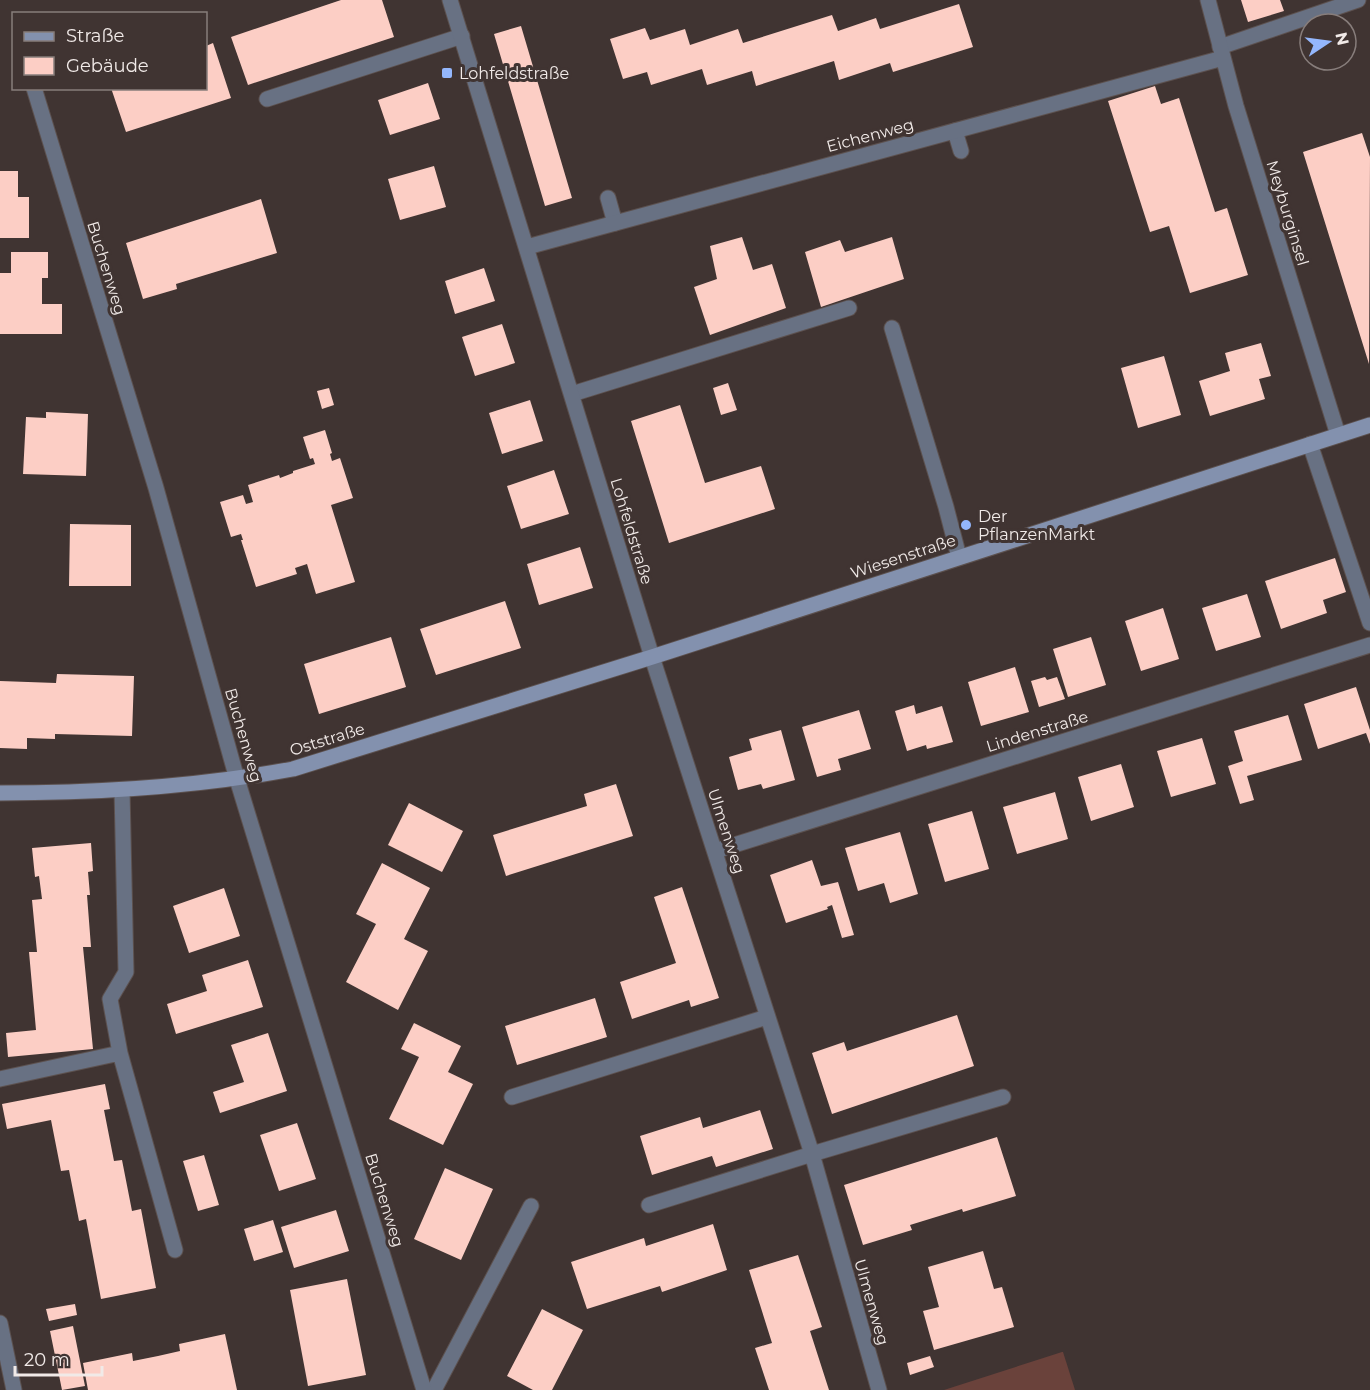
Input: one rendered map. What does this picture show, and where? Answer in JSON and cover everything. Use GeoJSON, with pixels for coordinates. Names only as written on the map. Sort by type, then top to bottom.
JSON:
{"type":"FeatureCollection","features":[{"type":"Feature","properties":{"kind":"main road","name":"Wiesenstraße"},"geometry":{"type":"LineString","coordinates":[[652,657],[1370,425]]}},
{"type":"Feature","properties":{"kind":"main road","name":"Oststraße"},"geometry":{"type":"LineString","coordinates":[[0,793],[122,790],[237,779],[293,769],[652,657]]}},
{"type":"Feature","properties":{"kind":"street","name":"Lohfeldstraße"},"geometry":{"type":"LineString","coordinates":[[450,0],[652,657]]}},
{"type":"Feature","properties":{"kind":"street","name":"Meyburginsel"},"geometry":{"type":"LineString","coordinates":[[1208,0],[1240,118],[1338,435]]}},
{"type":"Feature","properties":{"kind":"street","name":"Eichenweg"},"geometry":{"type":"LineString","coordinates":[[527,247],[955,131],[1222,52],[1358,0]]}},
{"type":"Feature","properties":{"kind":"street"},"geometry":{"type":"LineString","coordinates":[[267,99],[462,36]]}},
{"type":"Feature","properties":{"kind":"street","name":"Buchenweg"},"geometry":{"type":"LineString","coordinates":[[35,90],[156,488],[237,779],[424,1390]]}},
{"type":"Feature","properties":{"kind":"street"},"geometry":{"type":"LineString","coordinates":[[955,131],[961,151]]}},
{"type":"Feature","properties":{"kind":"street"},"geometry":{"type":"LineString","coordinates":[[608,198],[615,223]]}},
{"type":"Feature","properties":{"kind":"street"},"geometry":{"type":"LineString","coordinates":[[572,394],[849,308]]}},
{"type":"Feature","properties":{"kind":"street"},"geometry":{"type":"LineString","coordinates":[[892,328],[959,557]]}},
{"type":"Feature","properties":{"kind":"street"},"geometry":{"type":"LineString","coordinates":[[1310,444],[1370,623]]}},
{"type":"Feature","properties":{"kind":"street","name":"Lindenstraße"},"geometry":{"type":"LineString","coordinates":[[715,851],[1370,645]]}},
{"type":"Feature","properties":{"kind":"street","name":"Ulmenweg"},"geometry":{"type":"LineString","coordinates":[[652,657],[812,1154],[879,1390]]}},
{"type":"Feature","properties":{"kind":"street"},"geometry":{"type":"LineString","coordinates":[[122,790],[126,972],[110,999],[120,1053],[176,1251]]}},
{"type":"Feature","properties":{"kind":"street"},"geometry":{"type":"LineString","coordinates":[[512,1098],[767,1017]]}},
{"type":"Feature","properties":{"kind":"street"},"geometry":{"type":"LineString","coordinates":[[0,1079],[120,1053]]}},
{"type":"Feature","properties":{"kind":"street"},"geometry":{"type":"LineString","coordinates":[[649,1205],[1003,1097]]}},
{"type":"Feature","properties":{"kind":"street"},"geometry":{"type":"LineString","coordinates":[[434,1390],[531,1206]]}},
{"type":"Feature","properties":{"kind":"street"},"geometry":{"type":"LineString","coordinates":[[0,1323],[14,1390]]}},
{"type":"Feature","properties":{"kind":"shaded area"},"geometry":{"type":"Polygon","coordinates":[[[1062,1352],[1075,1390],[944,1390],[1062,1352]]]}},
{"type":"Feature","properties":{"kind":"building"},"geometry":{"type":"Polygon","coordinates":[[[341,0],[382,0],[394,37],[248,85],[231,37],[341,0]]]}},
{"type":"Feature","properties":{"kind":"building"},"geometry":{"type":"Polygon","coordinates":[[[1241,0],[1280,0],[1284,11],[1248,22],[1241,0]]]}},
{"type":"Feature","properties":{"kind":"building"},"geometry":{"type":"Polygon","coordinates":[[[959,4],[973,47],[893,72],[890,63],[839,80],[834,61],[756,86],[752,71],[707,85],[702,69],[651,85],[647,72],[623,79],[610,39],[645,28],[650,40],[685,29],[690,45],[738,29],[743,43],[832,15],[838,31],[876,18],[880,29],[959,4]]]}},
{"type":"Feature","properties":{"kind":"building"},"geometry":{"type":"Polygon","coordinates":[[[521,26],[572,198],[545,206],[494,34],[521,26]]]}},
{"type":"Feature","properties":{"kind":"building"},"geometry":{"type":"Polygon","coordinates":[[[213,43],[231,98],[126,132],[112,90],[207,90],[207,46],[213,43]]]}},
{"type":"Feature","properties":{"kind":"building"},"geometry":{"type":"Polygon","coordinates":[[[428,83],[440,119],[390,135],[378,100],[428,83]]]}},
{"type":"Feature","properties":{"kind":"building"},"geometry":{"type":"Polygon","coordinates":[[[1155,86],[1161,104],[1179,98],[1215,212],[1227,208],[1248,275],[1190,293],[1169,226],[1150,232],[1108,101],[1155,86]]]}},
{"type":"Feature","properties":{"kind":"building"},"geometry":{"type":"Polygon","coordinates":[[[1362,133],[1370,157],[1369,364],[1303,152],[1362,133]]]}},
{"type":"Feature","properties":{"kind":"building"},"geometry":{"type":"Polygon","coordinates":[[[434,166],[446,207],[400,220],[388,179],[434,166]]]}},
{"type":"Feature","properties":{"kind":"building"},"geometry":{"type":"Polygon","coordinates":[[[0,171],[18,171],[18,197],[29,197],[29,238],[0,238],[0,171]]]}},
{"type":"Feature","properties":{"kind":"building"},"geometry":{"type":"Polygon","coordinates":[[[261,199],[277,253],[176,284],[177,289],[143,299],[126,243],[261,199]]]}},
{"type":"Feature","properties":{"kind":"building"},"geometry":{"type":"Polygon","coordinates":[[[742,237],[753,270],[772,264],[786,308],[710,335],[694,287],[717,279],[710,246],[742,237]]]}},
{"type":"Feature","properties":{"kind":"building"},"geometry":{"type":"Polygon","coordinates":[[[892,237],[904,279],[821,307],[805,252],[840,240],[845,252],[892,237]]]}},
{"type":"Feature","properties":{"kind":"building"},"geometry":{"type":"Polygon","coordinates":[[[11,252],[48,252],[48,278],[42,278],[42,304],[62,304],[62,334],[0,334],[0,273],[11,273],[11,252]]]}},
{"type":"Feature","properties":{"kind":"building"},"geometry":{"type":"Polygon","coordinates":[[[484,268],[495,301],[455,314],[445,281],[484,268]]]}},
{"type":"Feature","properties":{"kind":"building"},"geometry":{"type":"Polygon","coordinates":[[[502,324],[515,363],[475,376],[462,337],[502,324]]]}},
{"type":"Feature","properties":{"kind":"building"},"geometry":{"type":"Polygon","coordinates":[[[1261,343],[1271,376],[1259,379],[1265,399],[1210,416],[1199,381],[1230,371],[1225,353],[1261,343]]]}},
{"type":"Feature","properties":{"kind":"building"},"geometry":{"type":"Polygon","coordinates":[[[1164,356],[1181,415],[1138,428],[1121,368],[1164,356]]]}},
{"type":"Feature","properties":{"kind":"building"},"geometry":{"type":"Polygon","coordinates":[[[728,383],[737,410],[721,415],[713,388],[728,383]]]}},
{"type":"Feature","properties":{"kind":"building"},"geometry":{"type":"Polygon","coordinates":[[[329,388],[334,405],[322,409],[317,391],[329,388]]]}},
{"type":"Feature","properties":{"kind":"building"},"geometry":{"type":"Polygon","coordinates":[[[530,400],[543,441],[502,454],[489,413],[530,400]]]}},
{"type":"Feature","properties":{"kind":"building"},"geometry":{"type":"Polygon","coordinates":[[[680,405],[705,483],[761,466],[775,509],[669,543],[631,421],[680,405]]]}},
{"type":"Feature","properties":{"kind":"building"},"geometry":{"type":"Polygon","coordinates":[[[46,412],[88,414],[86,476],[23,474],[26,417],[46,418],[46,412]]]}},
{"type":"Feature","properties":{"kind":"building"},"geometry":{"type":"Polygon","coordinates":[[[325,430],[332,461],[340,458],[353,498],[331,505],[355,582],[316,594],[307,564],[295,568],[297,574],[256,587],[241,534],[231,537],[220,502],[243,495],[246,504],[253,502],[248,485],[279,475],[280,478],[315,464],[313,458],[310,459],[303,437],[325,430]]]}},
{"type":"Feature","properties":{"kind":"building"},"geometry":{"type":"Polygon","coordinates":[[[554,470],[569,514],[521,529],[507,486],[554,470]]]}},
{"type":"Feature","properties":{"kind":"building"},"geometry":{"type":"Polygon","coordinates":[[[70,524],[131,525],[131,586],[69,586],[70,524]]]}},
{"type":"Feature","properties":{"kind":"building"},"geometry":{"type":"Polygon","coordinates":[[[580,547],[593,588],[539,605],[527,564],[580,547]]]}},
{"type":"Feature","properties":{"kind":"building"},"geometry":{"type":"Polygon","coordinates":[[[1335,558],[1346,592],[1323,600],[1327,613],[1281,629],[1265,581],[1335,558]]]}},
{"type":"Feature","properties":{"kind":"building"},"geometry":{"type":"Polygon","coordinates":[[[1247,594],[1261,637],[1216,651],[1202,608],[1247,594]]]}},
{"type":"Feature","properties":{"kind":"building"},"geometry":{"type":"Polygon","coordinates":[[[505,601],[521,648],[436,675],[420,629],[505,601]]]}},
{"type":"Feature","properties":{"kind":"building"},"geometry":{"type":"Polygon","coordinates":[[[1163,608],[1179,659],[1141,671],[1125,621],[1163,608]]]}},
{"type":"Feature","properties":{"kind":"building"},"geometry":{"type":"Polygon","coordinates":[[[391,637],[406,687],[319,714],[304,664],[391,637]]]}},
{"type":"Feature","properties":{"kind":"building"},"geometry":{"type":"Polygon","coordinates":[[[1091,637],[1106,685],[1068,697],[1053,649],[1091,637]]]}},
{"type":"Feature","properties":{"kind":"building"},"geometry":{"type":"Polygon","coordinates":[[[1015,667],[1029,712],[981,726],[968,682],[1015,667]]]}},
{"type":"Feature","properties":{"kind":"building"},"geometry":{"type":"Polygon","coordinates":[[[57,674],[134,676],[132,736],[55,734],[55,739],[27,738],[27,749],[0,748],[0,681],[56,683],[57,674]]]}},
{"type":"Feature","properties":{"kind":"building"},"geometry":{"type":"Polygon","coordinates":[[[1045,677],[1047,680],[1057,677],[1065,699],[1039,707],[1031,681],[1045,677]]]}},
{"type":"Feature","properties":{"kind":"building"},"geometry":{"type":"Polygon","coordinates":[[[1356,687],[1370,730],[1370,744],[1366,733],[1318,749],[1304,704],[1356,687]]]}},
{"type":"Feature","properties":{"kind":"building"},"geometry":{"type":"Polygon","coordinates":[[[914,705],[916,714],[942,706],[953,742],[927,749],[926,745],[907,751],[895,711],[914,705]]]}},
{"type":"Feature","properties":{"kind":"building"},"geometry":{"type":"Polygon","coordinates":[[[859,710],[871,749],[838,759],[841,770],[817,777],[802,727],[859,710]]]}},
{"type":"Feature","properties":{"kind":"building"},"geometry":{"type":"Polygon","coordinates":[[[1288,715],[1302,760],[1247,776],[1254,800],[1240,804],[1228,766],[1243,761],[1234,731],[1288,715]]]}},
{"type":"Feature","properties":{"kind":"building"},"geometry":{"type":"Polygon","coordinates":[[[781,730],[795,780],[763,789],[761,784],[738,790],[729,757],[752,750],[749,739],[781,730]]]}},
{"type":"Feature","properties":{"kind":"building"},"geometry":{"type":"Polygon","coordinates":[[[1202,738],[1216,784],[1171,797],[1157,751],[1202,738]]]}},
{"type":"Feature","properties":{"kind":"building"},"geometry":{"type":"Polygon","coordinates":[[[1121,764],[1134,807],[1091,821],[1078,777],[1121,764]]]}},
{"type":"Feature","properties":{"kind":"building"},"geometry":{"type":"Polygon","coordinates":[[[616,784],[633,836],[506,876],[493,835],[587,806],[584,794],[616,784]]]}},
{"type":"Feature","properties":{"kind":"building"},"geometry":{"type":"Polygon","coordinates":[[[1055,792],[1068,839],[1017,854],[1003,807],[1055,792]]]}},
{"type":"Feature","properties":{"kind":"building"},"geometry":{"type":"Polygon","coordinates":[[[409,803],[463,831],[442,872],[388,845],[409,803]]]}},
{"type":"Feature","properties":{"kind":"building"},"geometry":{"type":"Polygon","coordinates":[[[972,811],[989,869],[945,882],[928,824],[972,811]]]}},
{"type":"Feature","properties":{"kind":"building"},"geometry":{"type":"Polygon","coordinates":[[[900,832],[918,894],[890,903],[884,883],[858,891],[845,848],[900,832]]]}},
{"type":"Feature","properties":{"kind":"building"},"geometry":{"type":"Polygon","coordinates":[[[91,843],[93,871],[88,872],[90,895],[87,895],[91,947],[83,947],[93,1049],[8,1057],[6,1033],[36,1030],[29,952],[37,952],[32,900],[42,899],[39,876],[35,877],[32,848],[91,843]]]}},
{"type":"Feature","properties":{"kind":"building"},"geometry":{"type":"Polygon","coordinates":[[[812,860],[821,886],[838,882],[854,935],[842,938],[832,905],[827,907],[828,909],[786,923],[770,875],[812,860]]]}},
{"type":"Feature","properties":{"kind":"building"},"geometry":{"type":"Polygon","coordinates":[[[382,863],[430,888],[404,939],[428,951],[398,1010],[346,982],[376,924],[356,914],[382,863]]]}},
{"type":"Feature","properties":{"kind":"building"},"geometry":{"type":"Polygon","coordinates":[[[682,887],[719,998],[691,1007],[689,1000],[632,1019],[620,982],[676,963],[654,897],[682,887]]]}},
{"type":"Feature","properties":{"kind":"building"},"geometry":{"type":"Polygon","coordinates":[[[224,888],[240,936],[189,953],[173,906],[224,888]]]}},
{"type":"Feature","properties":{"kind":"building"},"geometry":{"type":"Polygon","coordinates":[[[248,960],[263,1007],[176,1034],[167,1004],[207,991],[202,975],[248,960]]]}},
{"type":"Feature","properties":{"kind":"building"},"geometry":{"type":"Polygon","coordinates":[[[595,998],[607,1037],[517,1065],[505,1026],[595,998]]]}},
{"type":"Feature","properties":{"kind":"building"},"geometry":{"type":"Polygon","coordinates":[[[957,1015],[974,1066],[832,1114],[812,1053],[844,1042],[847,1051],[957,1015]]]}},
{"type":"Feature","properties":{"kind":"building"},"geometry":{"type":"Polygon","coordinates":[[[414,1023],[461,1046],[448,1072],[473,1084],[443,1145],[389,1119],[419,1057],[401,1049],[414,1023]]]}},
{"type":"Feature","properties":{"kind":"building"},"geometry":{"type":"Polygon","coordinates":[[[268,1033],[287,1091],[220,1113],[213,1092],[244,1082],[231,1045],[268,1033]]]}},
{"type":"Feature","properties":{"kind":"building"},"geometry":{"type":"Polygon","coordinates":[[[105,1084],[110,1109],[104,1110],[114,1161],[122,1160],[132,1211],[141,1209],[156,1288],[101,1299],[86,1219],[79,1221],[69,1170],[61,1171],[51,1120],[7,1129],[2,1104],[105,1084]]]}},
{"type":"Feature","properties":{"kind":"building"},"geometry":{"type":"Polygon","coordinates":[[[760,1110],[773,1149],[716,1167],[712,1156],[652,1175],[640,1136],[700,1117],[703,1128],[760,1110]]]}},
{"type":"Feature","properties":{"kind":"building"},"geometry":{"type":"Polygon","coordinates":[[[297,1123],[316,1179],[279,1191],[260,1135],[297,1123]]]}},
{"type":"Feature","properties":{"kind":"building"},"geometry":{"type":"Polygon","coordinates":[[[997,1137],[1016,1196],[910,1225],[912,1230],[863,1245],[844,1185],[997,1137]]]}},
{"type":"Feature","properties":{"kind":"building"},"geometry":{"type":"Polygon","coordinates":[[[204,1155],[219,1205],[198,1211],[183,1161],[204,1155]]]}},
{"type":"Feature","properties":{"kind":"building"},"geometry":{"type":"Polygon","coordinates":[[[445,1168],[493,1189],[461,1260],[414,1239],[445,1168]]]}},
{"type":"Feature","properties":{"kind":"building"},"geometry":{"type":"Polygon","coordinates":[[[336,1210],[349,1251],[294,1268],[281,1227],[336,1210]]]}},
{"type":"Feature","properties":{"kind":"building"},"geometry":{"type":"Polygon","coordinates":[[[273,1220],[283,1252],[254,1261],[244,1229],[273,1220]]]}},
{"type":"Feature","properties":{"kind":"building"},"geometry":{"type":"Polygon","coordinates":[[[713,1224],[727,1270],[662,1292],[660,1286],[587,1309],[571,1262],[644,1238],[646,1246],[713,1224]]]}},
{"type":"Feature","properties":{"kind":"building"},"geometry":{"type":"Polygon","coordinates":[[[983,1251],[994,1289],[1002,1287],[1014,1327],[934,1350],[923,1311],[939,1307],[928,1267],[983,1251]]]}},
{"type":"Feature","properties":{"kind":"building"},"geometry":{"type":"Polygon","coordinates":[[[798,1255],[822,1327],[810,1331],[829,1390],[769,1390],[755,1348],[772,1343],[749,1270],[798,1255]]]}},
{"type":"Feature","properties":{"kind":"building"},"geometry":{"type":"Polygon","coordinates":[[[347,1279],[366,1375],[308,1386],[290,1290],[347,1279]]]}},
{"type":"Feature","properties":{"kind":"building"},"geometry":{"type":"Polygon","coordinates":[[[75,1304],[77,1315],[49,1321],[46,1309],[75,1304]]]}},
{"type":"Feature","properties":{"kind":"building"},"geometry":{"type":"Polygon","coordinates":[[[542,1309],[583,1330],[552,1390],[533,1390],[507,1376],[542,1309]]]}},
{"type":"Feature","properties":{"kind":"building"},"geometry":{"type":"Polygon","coordinates":[[[73,1326],[85,1386],[62,1390],[50,1331],[73,1326]]]}},
{"type":"Feature","properties":{"kind":"building"},"geometry":{"type":"Polygon","coordinates":[[[225,1334],[237,1390],[88,1390],[83,1363],[132,1353],[133,1361],[158,1356],[180,1351],[179,1344],[225,1334]]]}},
{"type":"Feature","properties":{"kind":"building"},"geometry":{"type":"Polygon","coordinates":[[[930,1356],[934,1367],[910,1375],[907,1363],[930,1356]]]}},
{"type":"Feature","properties":{"kind":"place","name":"Lohfeldstraße"},"geometry":{"type":"Point","coordinates":[447,73]}},
{"type":"Feature","properties":{"kind":"place","name":"Der PflanzenMarkt"},"geometry":{"type":"Point","coordinates":[966,525]}}]}
